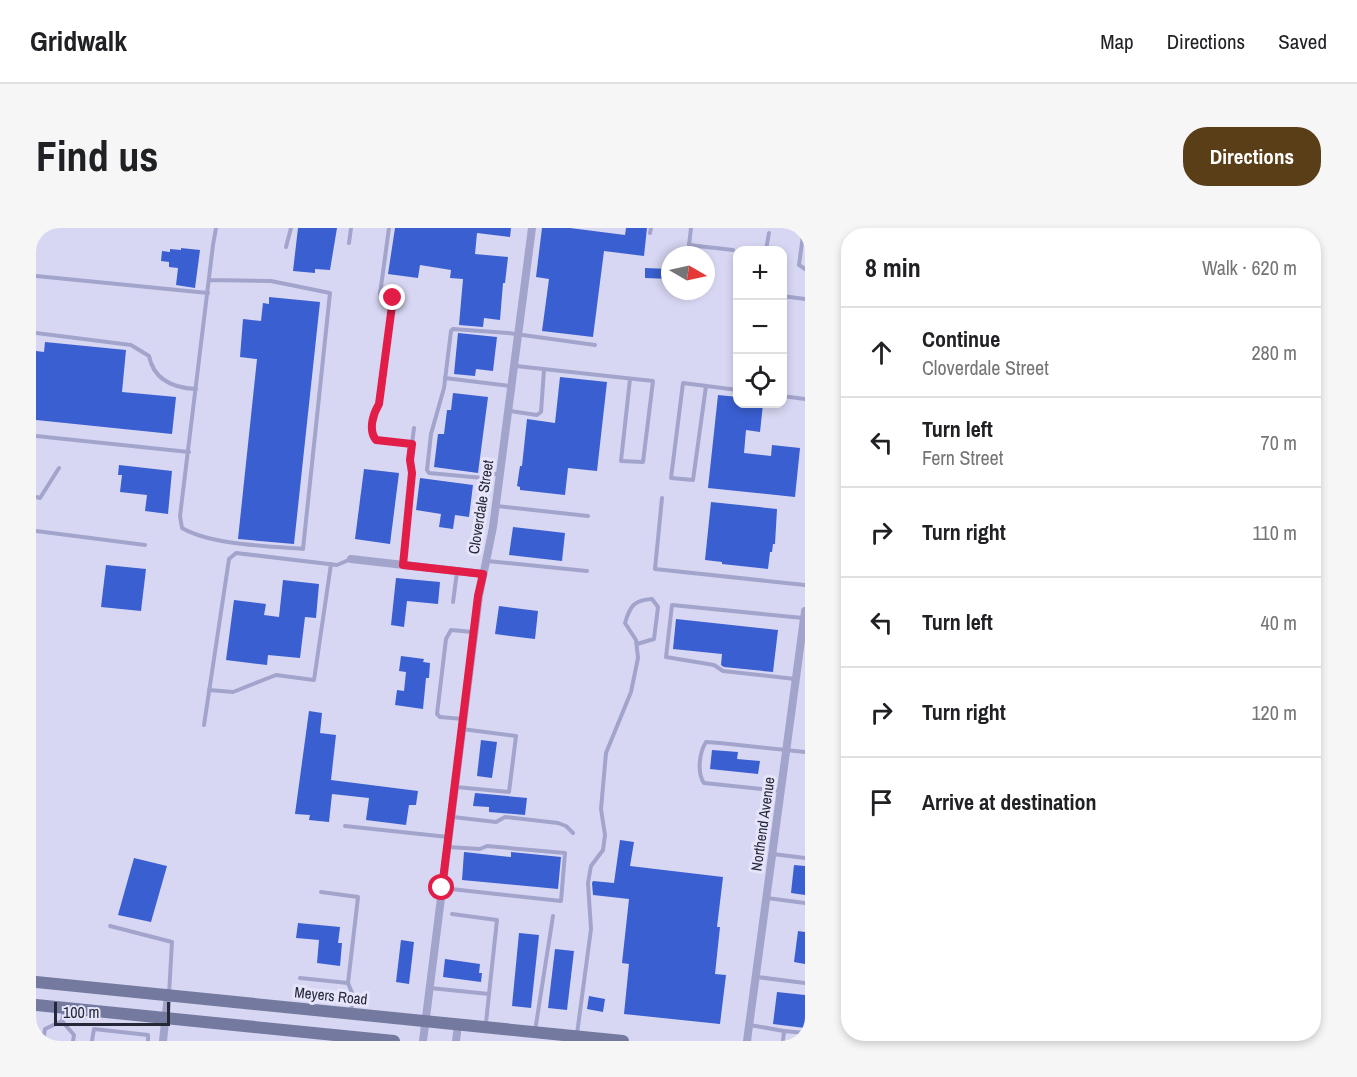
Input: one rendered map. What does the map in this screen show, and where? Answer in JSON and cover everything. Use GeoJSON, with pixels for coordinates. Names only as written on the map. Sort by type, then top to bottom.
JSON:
{"type":"FeatureCollection","features":[{"type":"Feature","properties":{"kind":"street","name":"Cloverdale Street"},"geometry":{"type":"LineString","coordinates":[[423,1041],[474,633],[496,506],[532,228]]}},
{"type":"Feature","properties":{"kind":"street"},"geometry":{"type":"LineString","coordinates":[[351,559],[483,574]]}},
{"type":"Feature","properties":{"kind":"street","name":"Northend Avenue"},"geometry":{"type":"LineString","coordinates":[[747,1041],[786,751],[799,676],[805,614]]}},
{"type":"Feature","properties":{"kind":"street","name":"Meyers Road"},"geometry":{"type":"LineString","coordinates":[[36,982],[623,1041]]}},
{"type":"Feature","properties":{"kind":"street"},"geometry":{"type":"LineString","coordinates":[[163,1041],[168,995]]}},
{"type":"Feature","properties":{"kind":"street"},"geometry":{"type":"LineString","coordinates":[[36,1005],[394,1041]]}},
{"type":"Feature","properties":{"kind":"street"},"geometry":{"type":"LineString","coordinates":[[456,1041],[458,1024]]}},
{"type":"Feature","properties":{"kind":"lane"},"geometry":{"type":"LineString","coordinates":[[209,280],[271,281],[330,292],[303,549],[238,543],[192,534],[182,528],[180,516],[189,452],[209,280],[216,228]]}},
{"type":"Feature","properties":{"kind":"lane"},"geometry":{"type":"LineString","coordinates":[[285,247],[291,228]]}},
{"type":"Feature","properties":{"kind":"lane"},"geometry":{"type":"LineString","coordinates":[[349,243],[351,228]]}},
{"type":"Feature","properties":{"kind":"lane"},"geometry":{"type":"LineString","coordinates":[[389,228],[380,294],[393,298],[379,404],[374,413],[372,431],[376,440],[412,444]]}},
{"type":"Feature","properties":{"kind":"lane"},"geometry":{"type":"LineString","coordinates":[[691,228],[689,245],[733,250]]}},
{"type":"Feature","properties":{"kind":"lane"},"geometry":{"type":"LineString","coordinates":[[804,228],[799,265],[805,269]]}},
{"type":"Feature","properties":{"kind":"lane"},"geometry":{"type":"LineString","coordinates":[[767,246],[769,232]]}},
{"type":"Feature","properties":{"kind":"lane"},"geometry":{"type":"LineString","coordinates":[[36,276],[208,293]]}},
{"type":"Feature","properties":{"kind":"lane"},"geometry":{"type":"LineString","coordinates":[[787,297],[805,299]]}},
{"type":"Feature","properties":{"kind":"lane"},"geometry":{"type":"LineString","coordinates":[[500,474],[490,474],[483,478],[429,473],[427,470],[431,434],[445,378],[453,329],[519,334],[595,345]]}},
{"type":"Feature","properties":{"kind":"lane"},"geometry":{"type":"LineString","coordinates":[[36,333],[131,345],[149,356],[154,372],[163,379],[177,388],[196,389]]}},
{"type":"Feature","properties":{"kind":"lane"},"geometry":{"type":"LineString","coordinates":[[515,366],[653,381],[644,462],[621,461],[630,379]]}},
{"type":"Feature","properties":{"kind":"lane"},"geometry":{"type":"LineString","coordinates":[[509,411],[537,415],[541,412],[544,370]]}},
{"type":"Feature","properties":{"kind":"lane"},"geometry":{"type":"LineString","coordinates":[[445,378],[512,386]]}},
{"type":"Feature","properties":{"kind":"lane"},"geometry":{"type":"LineString","coordinates":[[706,386],[693,480],[671,478],[683,383],[733,389]]}},
{"type":"Feature","properties":{"kind":"lane"},"geometry":{"type":"LineString","coordinates":[[787,397],[805,399]]}},
{"type":"Feature","properties":{"kind":"lane"},"geometry":{"type":"LineString","coordinates":[[403,565],[414,428]]}},
{"type":"Feature","properties":{"kind":"lane"},"geometry":{"type":"LineString","coordinates":[[36,436],[189,452]]}},
{"type":"Feature","properties":{"kind":"lane"},"geometry":{"type":"LineString","coordinates":[[36,497],[40,498],[60,468]]}},
{"type":"Feature","properties":{"kind":"lane"},"geometry":{"type":"LineString","coordinates":[[662,498],[655,569],[805,585]]}},
{"type":"Feature","properties":{"kind":"lane"},"geometry":{"type":"LineString","coordinates":[[496,506],[588,516]]}},
{"type":"Feature","properties":{"kind":"lane"},"geometry":{"type":"LineString","coordinates":[[36,531],[145,545]]}},
{"type":"Feature","properties":{"kind":"lane"},"geometry":{"type":"LineString","coordinates":[[204,725],[229,559],[236,554],[337,565],[351,559]]}},
{"type":"Feature","properties":{"kind":"lane"},"geometry":{"type":"LineString","coordinates":[[486,561],[587,571]]}},
{"type":"Feature","properties":{"kind":"lane"},"geometry":{"type":"LineString","coordinates":[[209,690],[233,692],[276,675],[314,680],[331,564]]}},
{"type":"Feature","properties":{"kind":"lane"},"geometry":{"type":"LineString","coordinates":[[453,602],[458,571]]}},
{"type":"Feature","properties":{"kind":"lane"},"geometry":{"type":"LineString","coordinates":[[577,1036],[591,929],[588,883],[591,866],[603,850],[605,835],[601,809],[606,753],[631,692],[638,658],[637,644],[625,623],[629,609],[641,600],[652,599],[658,608],[654,639],[637,644]]}},
{"type":"Feature","properties":{"kind":"lane"},"geometry":{"type":"LineString","coordinates":[[799,676],[723,671],[714,665],[666,657],[672,605],[805,614]]}},
{"type":"Feature","properties":{"kind":"lane"},"geometry":{"type":"LineString","coordinates":[[455,787],[509,792],[516,736],[462,724],[437,714],[446,639],[451,630],[474,633]]}},
{"type":"Feature","properties":{"kind":"lane"},"geometry":{"type":"LineString","coordinates":[[781,791],[704,783],[699,774],[706,742],[805,752]]}},
{"type":"Feature","properties":{"kind":"lane"},"geometry":{"type":"LineString","coordinates":[[451,817],[496,822],[505,817],[558,823],[566,826],[573,833]]}},
{"type":"Feature","properties":{"kind":"lane"},"geometry":{"type":"LineString","coordinates":[[345,826],[449,837]]}},
{"type":"Feature","properties":{"kind":"lane"},"geometry":{"type":"LineString","coordinates":[[442,888],[561,901],[565,853],[487,846],[480,849],[447,847]]}},
{"type":"Feature","properties":{"kind":"lane"},"geometry":{"type":"LineString","coordinates":[[773,854],[805,858]]}},
{"type":"Feature","properties":{"kind":"lane"},"geometry":{"type":"LineString","coordinates":[[321,892],[358,897],[348,983],[353,995],[351,1014]]}},
{"type":"Feature","properties":{"kind":"lane"},"geometry":{"type":"LineString","coordinates":[[767,898],[805,903]]}},
{"type":"Feature","properties":{"kind":"lane"},"geometry":{"type":"LineString","coordinates":[[452,914],[497,920],[485,1027]]}},
{"type":"Feature","properties":{"kind":"lane"},"geometry":{"type":"LineString","coordinates":[[534,1032],[553,916]]}},
{"type":"Feature","properties":{"kind":"lane"},"geometry":{"type":"LineString","coordinates":[[110,926],[172,942],[168,995]]}},
{"type":"Feature","properties":{"kind":"lane"},"geometry":{"type":"LineString","coordinates":[[756,977],[805,983]]}},
{"type":"Feature","properties":{"kind":"lane"},"geometry":{"type":"LineString","coordinates":[[300,978],[348,983]]}},
{"type":"Feature","properties":{"kind":"lane"},"geometry":{"type":"LineString","coordinates":[[429,988],[489,994]]}},
{"type":"Feature","properties":{"kind":"lane"},"geometry":{"type":"LineString","coordinates":[[64,1008],[62,1021],[74,1035],[74,1041]]}},
{"type":"Feature","properties":{"kind":"lane"},"geometry":{"type":"LineString","coordinates":[[43,1041],[45,1029],[62,1021]]}},
{"type":"Feature","properties":{"kind":"lane"},"geometry":{"type":"LineString","coordinates":[[749,1025],[805,1033]]}},
{"type":"Feature","properties":{"kind":"lane"},"geometry":{"type":"LineString","coordinates":[[92,1041],[94,1029],[148,1035],[148,1041]]}},
{"type":"Feature","properties":{"kind":"lane"},"geometry":{"type":"LineString","coordinates":[[783,1041],[784,1031]]}},
{"type":"Feature","properties":{"kind":"building"},"geometry":{"type":"Polygon","coordinates":[[[298,228],[337,228],[330,270],[315,269],[315,273],[293,271],[298,228]]]}},
{"type":"Feature","properties":{"kind":"building"},"geometry":{"type":"Polygon","coordinates":[[[395,228],[511,228],[510,237],[477,233],[475,254],[508,257],[500,320],[484,318],[483,327],[459,325],[463,279],[450,278],[451,270],[420,265],[418,278],[388,274],[395,228]]]}},
{"type":"Feature","properties":{"kind":"building"},"geometry":{"type":"Polygon","coordinates":[[[542,228],[570,228],[625,235],[626,228],[647,228],[644,256],[604,251],[593,337],[542,331],[549,279],[536,277],[542,228]]]}},
{"type":"Feature","properties":{"kind":"building"},"geometry":{"type":"Polygon","coordinates":[[[181,248],[200,250],[195,288],[176,285],[178,268],[169,267],[169,262],[161,261],[162,251],[170,252],[170,249],[181,250],[181,248]]]}},
{"type":"Feature","properties":{"kind":"building"},"geometry":{"type":"Polygon","coordinates":[[[645,268],[661,269],[661,279],[645,278],[645,268]]]}},
{"type":"Feature","properties":{"kind":"building"},"geometry":{"type":"Polygon","coordinates":[[[269,297],[320,302],[294,544],[238,539],[257,359],[240,357],[243,319],[261,321],[263,303],[269,304],[269,297]]]}},
{"type":"Feature","properties":{"kind":"building"},"geometry":{"type":"Polygon","coordinates":[[[458,333],[497,337],[493,371],[476,369],[475,376],[454,374],[458,333]]]}},
{"type":"Feature","properties":{"kind":"building"},"geometry":{"type":"Polygon","coordinates":[[[45,342],[126,350],[122,392],[176,397],[172,434],[36,420],[36,351],[44,352],[45,342]]]}},
{"type":"Feature","properties":{"kind":"building"},"geometry":{"type":"Polygon","coordinates":[[[560,377],[607,382],[597,471],[568,468],[565,495],[520,490],[517,486],[520,466],[522,466],[527,419],[555,423],[560,377]]]}},
{"type":"Feature","properties":{"kind":"building"},"geometry":{"type":"Polygon","coordinates":[[[453,393],[488,397],[478,473],[434,467],[438,434],[444,434],[447,410],[451,410],[453,393]]]}},
{"type":"Feature","properties":{"kind":"building"},"geometry":{"type":"Polygon","coordinates":[[[718,395],[733,396],[733,408],[763,408],[760,432],[746,430],[744,453],[771,456],[772,445],[800,448],[795,497],[708,488],[718,395]]]}},
{"type":"Feature","properties":{"kind":"building"},"geometry":{"type":"Polygon","coordinates":[[[119,465],[172,471],[168,514],[145,511],[147,495],[120,492],[122,475],[118,475],[119,465]]]}},
{"type":"Feature","properties":{"kind":"building"},"geometry":{"type":"Polygon","coordinates":[[[364,469],[399,473],[390,544],[355,539],[364,469]]]}},
{"type":"Feature","properties":{"kind":"building"},"geometry":{"type":"Polygon","coordinates":[[[420,478],[473,485],[469,517],[455,515],[453,529],[439,527],[441,514],[416,510],[420,478]]]}},
{"type":"Feature","properties":{"kind":"building"},"geometry":{"type":"Polygon","coordinates":[[[711,502],[777,509],[775,544],[770,552],[768,569],[705,560],[711,502]]]}},
{"type":"Feature","properties":{"kind":"building"},"geometry":{"type":"Polygon","coordinates":[[[513,527],[565,533],[562,561],[509,555],[513,527]]]}},
{"type":"Feature","properties":{"kind":"building"},"geometry":{"type":"Polygon","coordinates":[[[106,565],[146,569],[141,611],[101,607],[106,565]]]}},
{"type":"Feature","properties":{"kind":"building"},"geometry":{"type":"Polygon","coordinates":[[[396,578],[440,582],[438,604],[407,601],[404,627],[391,625],[396,578]]]}},
{"type":"Feature","properties":{"kind":"building"},"geometry":{"type":"Polygon","coordinates":[[[283,580],[319,584],[316,618],[305,617],[300,658],[268,655],[267,665],[226,660],[234,600],[266,604],[264,615],[279,617],[283,580]]]}},
{"type":"Feature","properties":{"kind":"building"},"geometry":{"type":"Polygon","coordinates":[[[499,606],[538,611],[535,639],[495,634],[499,606]]]}},
{"type":"Feature","properties":{"kind":"building"},"geometry":{"type":"Polygon","coordinates":[[[676,619],[778,630],[773,672],[724,667],[721,665],[722,654],[673,649],[676,619]]]}},
{"type":"Feature","properties":{"kind":"building"},"geometry":{"type":"Polygon","coordinates":[[[401,656],[424,659],[423,662],[430,663],[423,709],[395,705],[397,690],[404,691],[406,672],[399,671],[401,656]]]}},
{"type":"Feature","properties":{"kind":"building"},"geometry":{"type":"Polygon","coordinates":[[[309,711],[322,713],[320,733],[336,735],[331,780],[418,791],[416,805],[409,805],[406,825],[366,820],[369,798],[332,794],[329,822],[309,820],[310,815],[295,814],[309,711]]]}},
{"type":"Feature","properties":{"kind":"building"},"geometry":{"type":"Polygon","coordinates":[[[481,740],[497,742],[492,778],[477,776],[481,740]]]}},
{"type":"Feature","properties":{"kind":"building"},"geometry":{"type":"Polygon","coordinates":[[[712,750],[738,752],[737,759],[760,761],[758,774],[710,769],[712,750]]]}},
{"type":"Feature","properties":{"kind":"building"},"geometry":{"type":"Polygon","coordinates":[[[475,793],[527,798],[525,815],[489,812],[489,807],[473,806],[475,793]]]}},
{"type":"Feature","properties":{"kind":"building"},"geometry":{"type":"Polygon","coordinates":[[[620,840],[634,842],[630,866],[723,877],[717,927],[720,927],[715,974],[726,975],[720,1024],[624,1014],[629,964],[622,963],[629,899],[593,895],[592,883],[593,881],[614,883],[620,840]]]}},
{"type":"Feature","properties":{"kind":"building"},"geometry":{"type":"Polygon","coordinates":[[[464,852],[511,857],[511,852],[561,857],[558,889],[462,880],[464,852]]]}},
{"type":"Feature","properties":{"kind":"building"},"geometry":{"type":"Polygon","coordinates":[[[134,858],[167,866],[151,922],[118,915],[134,858]]]}},
{"type":"Feature","properties":{"kind":"building"},"geometry":{"type":"Polygon","coordinates":[[[794,865],[805,866],[805,895],[791,893],[794,865]]]}},
{"type":"Feature","properties":{"kind":"building"},"geometry":{"type":"Polygon","coordinates":[[[298,923],[340,927],[338,943],[342,943],[340,966],[317,963],[319,940],[296,938],[298,923]]]}},
{"type":"Feature","properties":{"kind":"building"},"geometry":{"type":"Polygon","coordinates":[[[798,931],[805,932],[805,964],[794,962],[798,931]]]}},
{"type":"Feature","properties":{"kind":"building"},"geometry":{"type":"Polygon","coordinates":[[[519,933],[539,935],[531,1008],[512,1006],[519,933]]]}},
{"type":"Feature","properties":{"kind":"building"},"geometry":{"type":"Polygon","coordinates":[[[401,940],[414,942],[409,984],[396,982],[401,940]]]}},
{"type":"Feature","properties":{"kind":"building"},"geometry":{"type":"Polygon","coordinates":[[[555,949],[574,951],[567,1010],[548,1008],[555,949]]]}},
{"type":"Feature","properties":{"kind":"building"},"geometry":{"type":"Polygon","coordinates":[[[445,959],[480,964],[481,982],[443,977],[445,959]]]}},
{"type":"Feature","properties":{"kind":"building"},"geometry":{"type":"Polygon","coordinates":[[[777,992],[805,995],[805,1028],[773,1024],[777,992]]]}},
{"type":"Feature","properties":{"kind":"building"},"geometry":{"type":"Polygon","coordinates":[[[589,996],[605,999],[603,1012],[587,1009],[589,996]]]}},
{"type":"Feature","properties":{"kind":"route"},"geometry":{"type":"LineString","coordinates":[[393,298],[379,404],[374,413],[372,431],[376,440],[412,444],[410,460],[412,473],[403,565],[483,574],[478,596],[442,888]]}}]}
